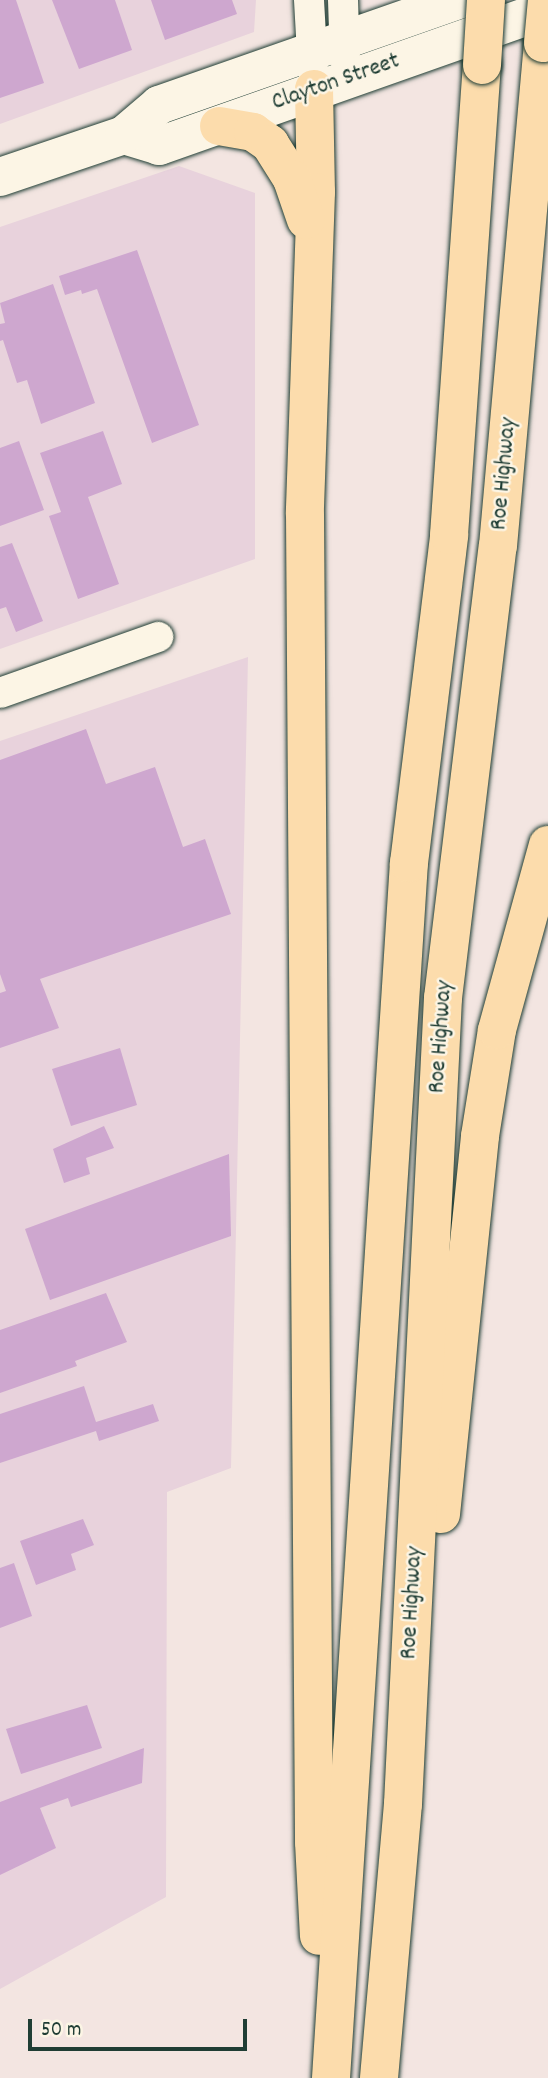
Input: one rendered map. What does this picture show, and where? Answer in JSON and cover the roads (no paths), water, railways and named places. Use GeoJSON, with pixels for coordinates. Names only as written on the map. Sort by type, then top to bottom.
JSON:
{"type":"FeatureCollection","features":[{"type":"Feature","properties":{"kind":"highway","name":"Roe Highway"},"geometry":{"type":"LineString","coordinates":[[329,2078],[409,863],[449,535],[486,0]]}},
{"type":"Feature","properties":{"kind":"highway","name":"Roe Highway"},"geometry":{"type":"LineString","coordinates":[[379,2078],[403,1804],[443,998],[498,546],[547,0]]}},
{"type":"Feature","properties":{"kind":"highway"},"geometry":{"type":"LineString","coordinates":[[329,2078],[314,1842],[305,514],[314,245],[330,84]]}},
{"type":"Feature","properties":{"kind":"highway"},"geometry":{"type":"LineString","coordinates":[[219,125],[253,132],[270,144],[292,179],[314,245]]}},
{"type":"Feature","properties":{"kind":"highway"},"geometry":{"type":"LineString","coordinates":[[403,1804],[436,1564],[480,1136],[497,1030],[548,845]]}},
{"type":"Feature","properties":{"kind":"main road","name":"Clayton Street"},"geometry":{"type":"LineString","coordinates":[[0,177],[124,135],[159,105],[459,0]]}},
{"type":"Feature","properties":{"kind":"main road","name":"Clayton Street"},"geometry":{"type":"LineString","coordinates":[[124,135],[159,146],[330,84],[546,26]]}},
{"type":"Feature","properties":{"kind":"street"},"geometry":{"type":"LineString","coordinates":[[309,0],[328,45],[330,84]]}},
{"type":"Feature","properties":{"kind":"street"},"geometry":{"type":"LineString","coordinates":[[328,45],[343,0]]}},
{"type":"Feature","properties":{"kind":"street"},"geometry":{"type":"LineString","coordinates":[[0,693],[158,637]]}}]}
